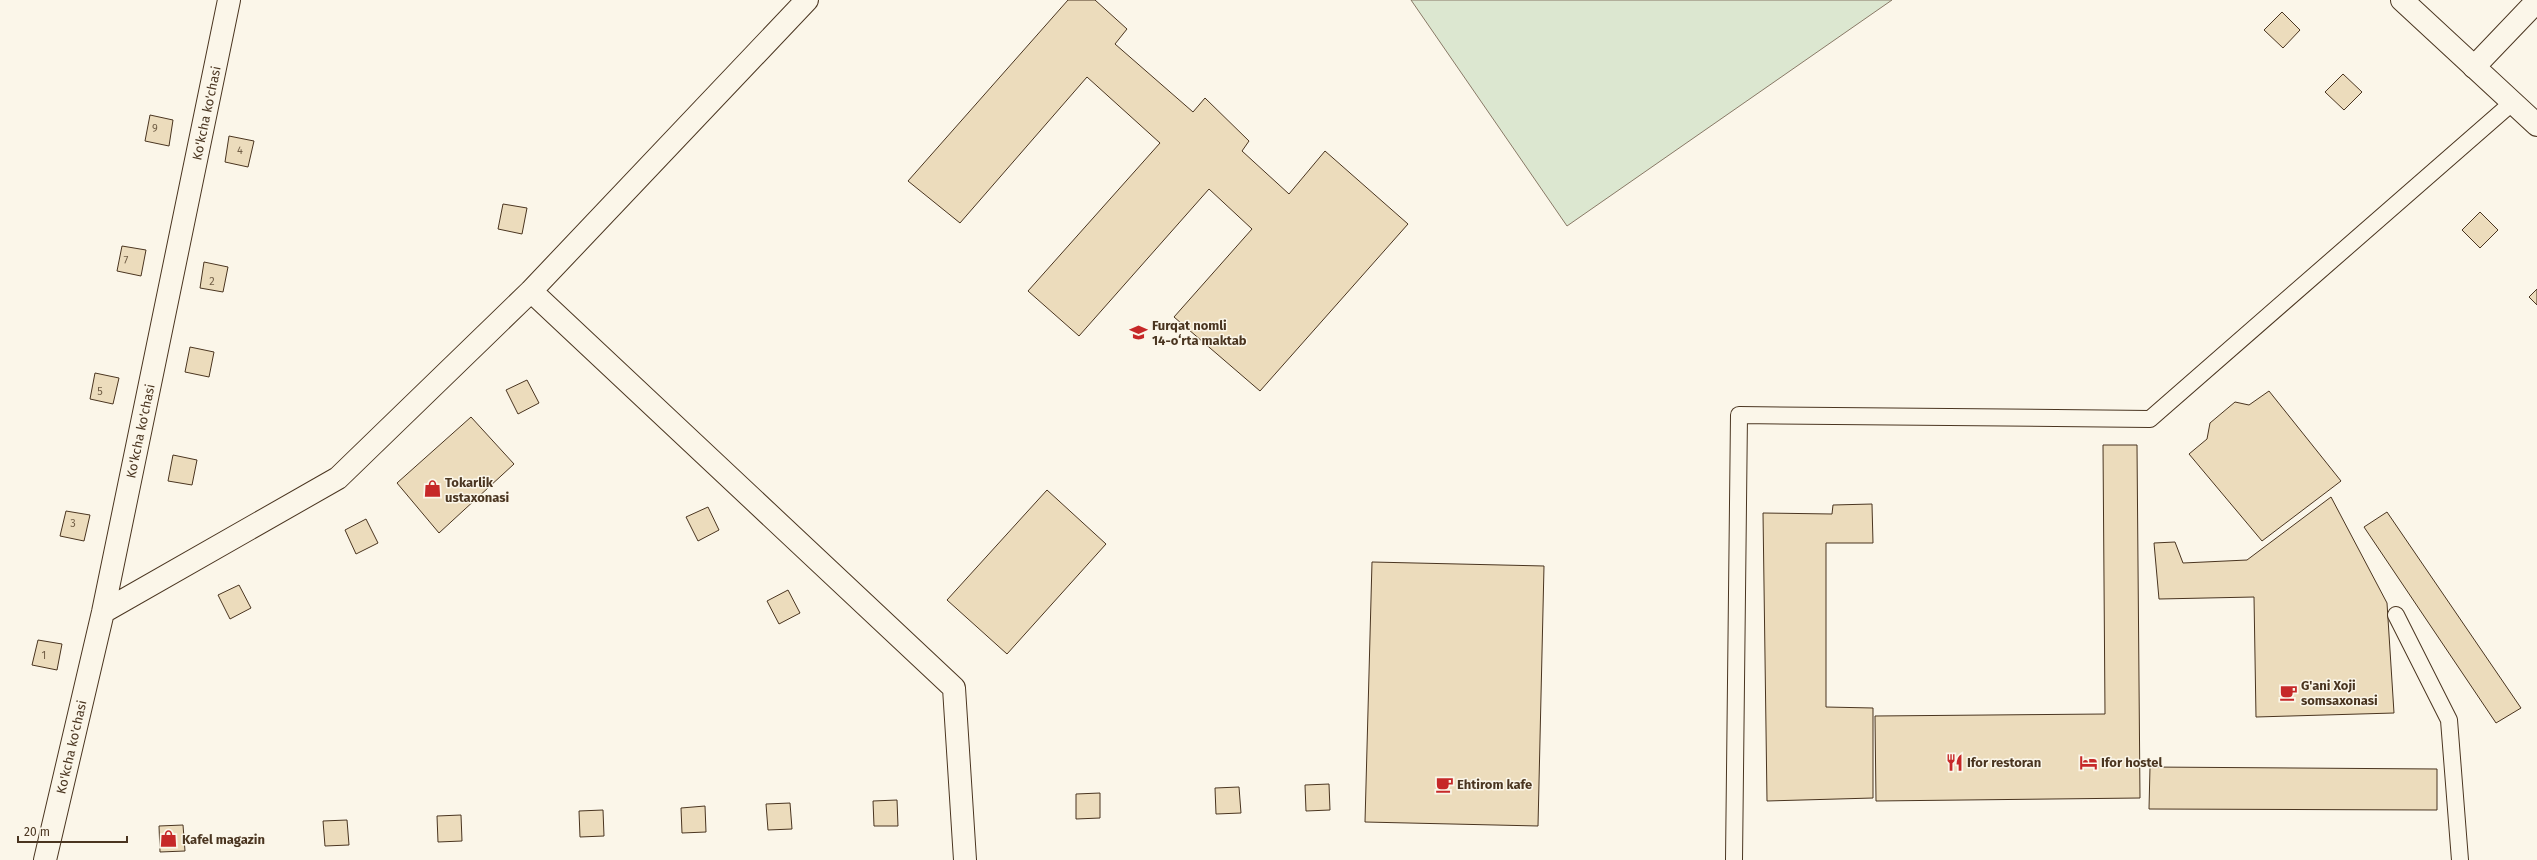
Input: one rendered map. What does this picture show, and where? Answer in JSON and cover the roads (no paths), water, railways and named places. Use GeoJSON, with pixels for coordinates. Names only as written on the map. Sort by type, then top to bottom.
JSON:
{"type":"FeatureCollection","features":[{"type":"Feature","properties":{"kind":"street","name":"Ko'kcha ko'chasi"},"geometry":{"type":"LineString","coordinates":[[45,860],[103,612],[229,0]]}},
{"type":"Feature","properties":{"kind":"street"},"geometry":{"type":"LineString","coordinates":[[103,612],[338,478],[531,291],[807,0]]}},
{"type":"Feature","properties":{"kind":"street"},"geometry":{"type":"LineString","coordinates":[[2402,0],[2537,125]]}},
{"type":"Feature","properties":{"kind":"street"},"geometry":{"type":"LineString","coordinates":[[2474,67],[2537,1]]}},
{"type":"Feature","properties":{"kind":"street"},"geometry":{"type":"LineString","coordinates":[[531,291],[954,688],[965,860]]}},
{"type":"Feature","properties":{"kind":"lane"},"geometry":{"type":"LineString","coordinates":[[1734,860],[1739,415],[2150,418],[2513,102]]}},
{"type":"Feature","properties":{"kind":"lane"},"geometry":{"type":"LineString","coordinates":[[2396,614],[2449,720],[2460,860]]}},
{"type":"Feature","properties":{"kind":"place","name":"Furqat nomli 14-oʻrta maktab"},"geometry":{"type":"Point","coordinates":[1139,332]}},
{"type":"Feature","properties":{"kind":"place","name":"Tokarlik ustaxonasi"},"geometry":{"type":"Point","coordinates":[432,489]}},
{"type":"Feature","properties":{"kind":"place","name":"G'ani Xoji somsaxonasi"},"geometry":{"type":"Point","coordinates":[2288,692]}},
{"type":"Feature","properties":{"kind":"place","name":"Ifor restoran"},"geometry":{"type":"Point","coordinates":[1954,762]}},
{"type":"Feature","properties":{"kind":"place","name":"Ifor hostel"},"geometry":{"type":"Point","coordinates":[2088,762]}},
{"type":"Feature","properties":{"kind":"place","name":"Ehtirom kafe"},"geometry":{"type":"Point","coordinates":[1444,784]}},
{"type":"Feature","properties":{"kind":"place","name":"Kafel magazin"},"geometry":{"type":"Point","coordinates":[169,839]}}]}
